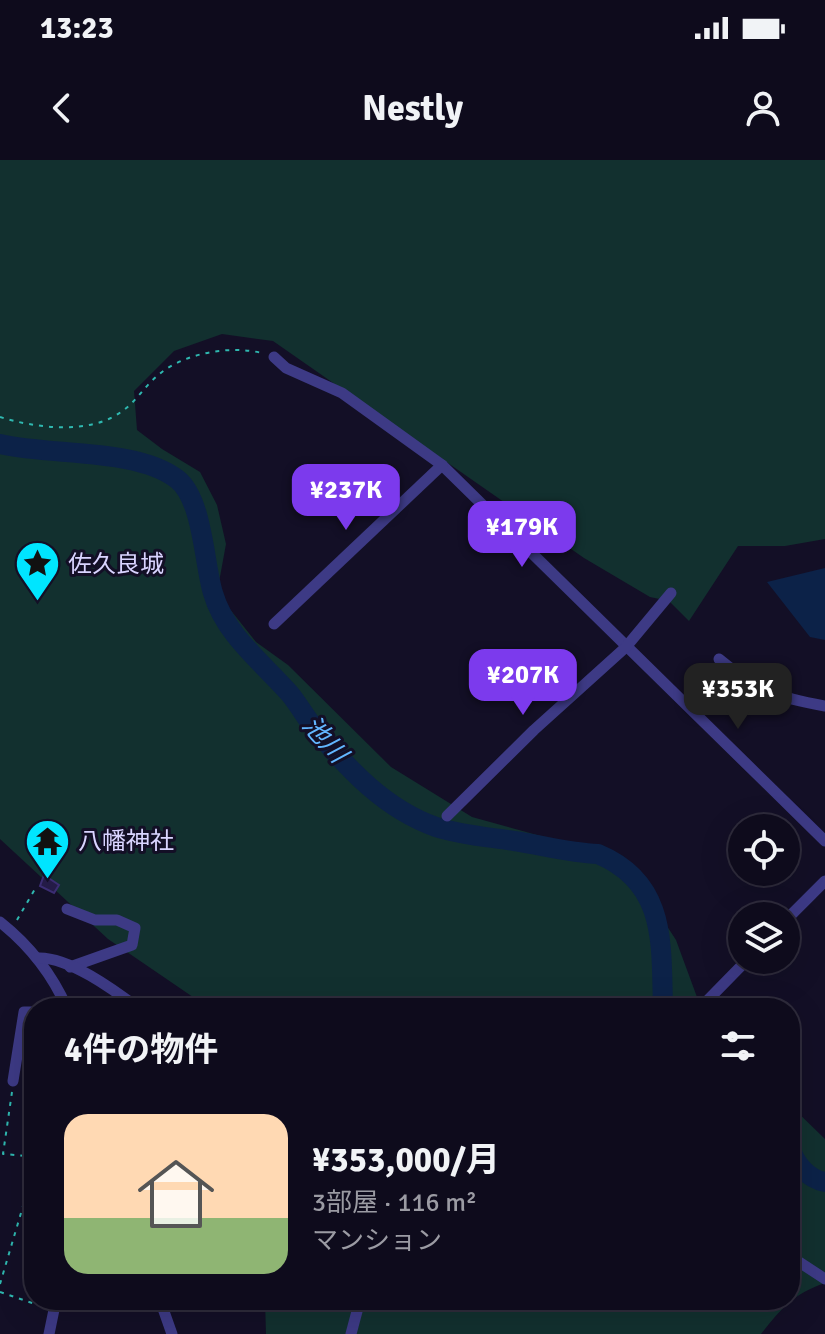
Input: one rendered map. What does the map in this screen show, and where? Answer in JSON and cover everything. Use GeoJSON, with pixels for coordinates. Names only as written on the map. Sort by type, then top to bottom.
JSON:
{"type":"FeatureCollection","features":[{"type":"Feature","properties":{"kind":"street"},"geometry":{"type":"LineString","coordinates":[[274,357],[286,368],[342,393],[442,465],[825,841]]}},
{"type":"Feature","properties":{"kind":"street"},"geometry":{"type":"LineString","coordinates":[[274,624],[442,465]]}},
{"type":"Feature","properties":{"kind":"street"},"geometry":{"type":"LineString","coordinates":[[447,816],[534,730],[626,647],[671,593]]}},
{"type":"Feature","properties":{"kind":"street"},"geometry":{"type":"LineString","coordinates":[[719,659],[770,694],[825,706]]}},
{"type":"Feature","properties":{"kind":"street"},"geometry":{"type":"LineString","coordinates":[[800,906],[825,881]]}},
{"type":"Feature","properties":{"kind":"street"},"geometry":{"type":"LineString","coordinates":[[67,909],[95,920],[117,920],[135,928],[132,945],[70,967]]}},
{"type":"Feature","properties":{"kind":"street"},"geometry":{"type":"LineString","coordinates":[[0,922],[37,958],[63,998]]}},
{"type":"Feature","properties":{"kind":"street"},"geometry":{"type":"LineString","coordinates":[[37,958],[47,957],[70,967],[125,998]]}},
{"type":"Feature","properties":{"kind":"street"},"geometry":{"type":"LineString","coordinates":[[710,998],[733,974]]}},
{"type":"Feature","properties":{"kind":"street"},"geometry":{"type":"LineString","coordinates":[[13,1081],[24,1012]]}},
{"type":"Feature","properties":{"kind":"street"},"geometry":{"type":"LineString","coordinates":[[800,1263],[825,1279]]}},
{"type":"Feature","properties":{"kind":"street"},"geometry":{"type":"LineString","coordinates":[[49,1334],[55,1310]]}},
{"type":"Feature","properties":{"kind":"street"},"geometry":{"type":"LineString","coordinates":[[164,1310],[172,1334]]}},
{"type":"Feature","properties":{"kind":"street"},"geometry":{"type":"LineString","coordinates":[[351,1334],[357,1310]]}},
{"type":"Feature","properties":{"kind":"path"},"geometry":{"type":"LineString","coordinates":[[0,417],[64,427],[100,422],[121,412],[159,374],[180,362],[218,351],[245,349],[274,357]]}},
{"type":"Feature","properties":{"kind":"path"},"geometry":{"type":"LineString","coordinates":[[14,925],[35,889]]}},
{"type":"Feature","properties":{"kind":"path"},"geometry":{"type":"LineString","coordinates":[[13,1081],[3,1154],[24,1156]]}},
{"type":"Feature","properties":{"kind":"path"},"geometry":{"type":"LineString","coordinates":[[0,1284],[24,1203]]}},
{"type":"Feature","properties":{"kind":"path"},"geometry":{"type":"LineString","coordinates":[[0,1292],[24,1301]]}},
{"type":"Feature","properties":{"kind":"green space"},"geometry":{"type":"Polygon","coordinates":[[[0,160],[825,160],[825,539],[785,546],[738,546],[689,621],[669,601],[650,597],[584,558],[273,341],[222,334],[174,351],[134,391],[137,430],[200,472],[217,505],[226,544],[217,593],[256,642],[288,665],[391,767],[472,817],[588,849],[635,877],[676,940],[697,998],[194,998],[108,939],[0,839],[0,160]]]}},
{"type":"Feature","properties":{"kind":"green space"},"geometry":{"type":"Polygon","coordinates":[[[800,1115],[825,1139],[825,1283],[800,1295],[800,1115]]]}},
{"type":"Feature","properties":{"kind":"green space"},"geometry":{"type":"Polygon","coordinates":[[[265,1310],[782,1310],[761,1334],[266,1334],[265,1310]]]}},
{"type":"Feature","properties":{"kind":"water"},"geometry":{"type":"Polygon","coordinates":[[[825,568],[825,640],[810,637],[767,582],[825,568]]]}},
{"type":"Feature","properties":{"kind":"building","name":"八幡神社"},"geometry":{"type":"Polygon","coordinates":[[[44,875],[59,885],[54,893],[40,886],[44,875]]]}},
{"type":"Feature","properties":{"kind":"waterway","name":"池川"},"geometry":{"type":"LineString","coordinates":[[0,444],[117,457],[160,469],[177,479],[192,501],[213,593],[226,622],[290,694],[341,759],[384,799],[436,827],[598,854],[621,866],[637,881],[656,918],[663,998]]}},
{"type":"Feature","properties":{"kind":"waterway","name":"池川"},"geometry":{"type":"LineString","coordinates":[[800,1165],[813,1178],[825,1182]]}},
{"type":"Feature","properties":{"kind":"place","name":"佐久良城"},"geometry":{"type":"Point","coordinates":[37,603]}},
{"type":"Feature","properties":{"kind":"place","name":"八幡神社"},"geometry":{"type":"Point","coordinates":[47,880]}}]}
